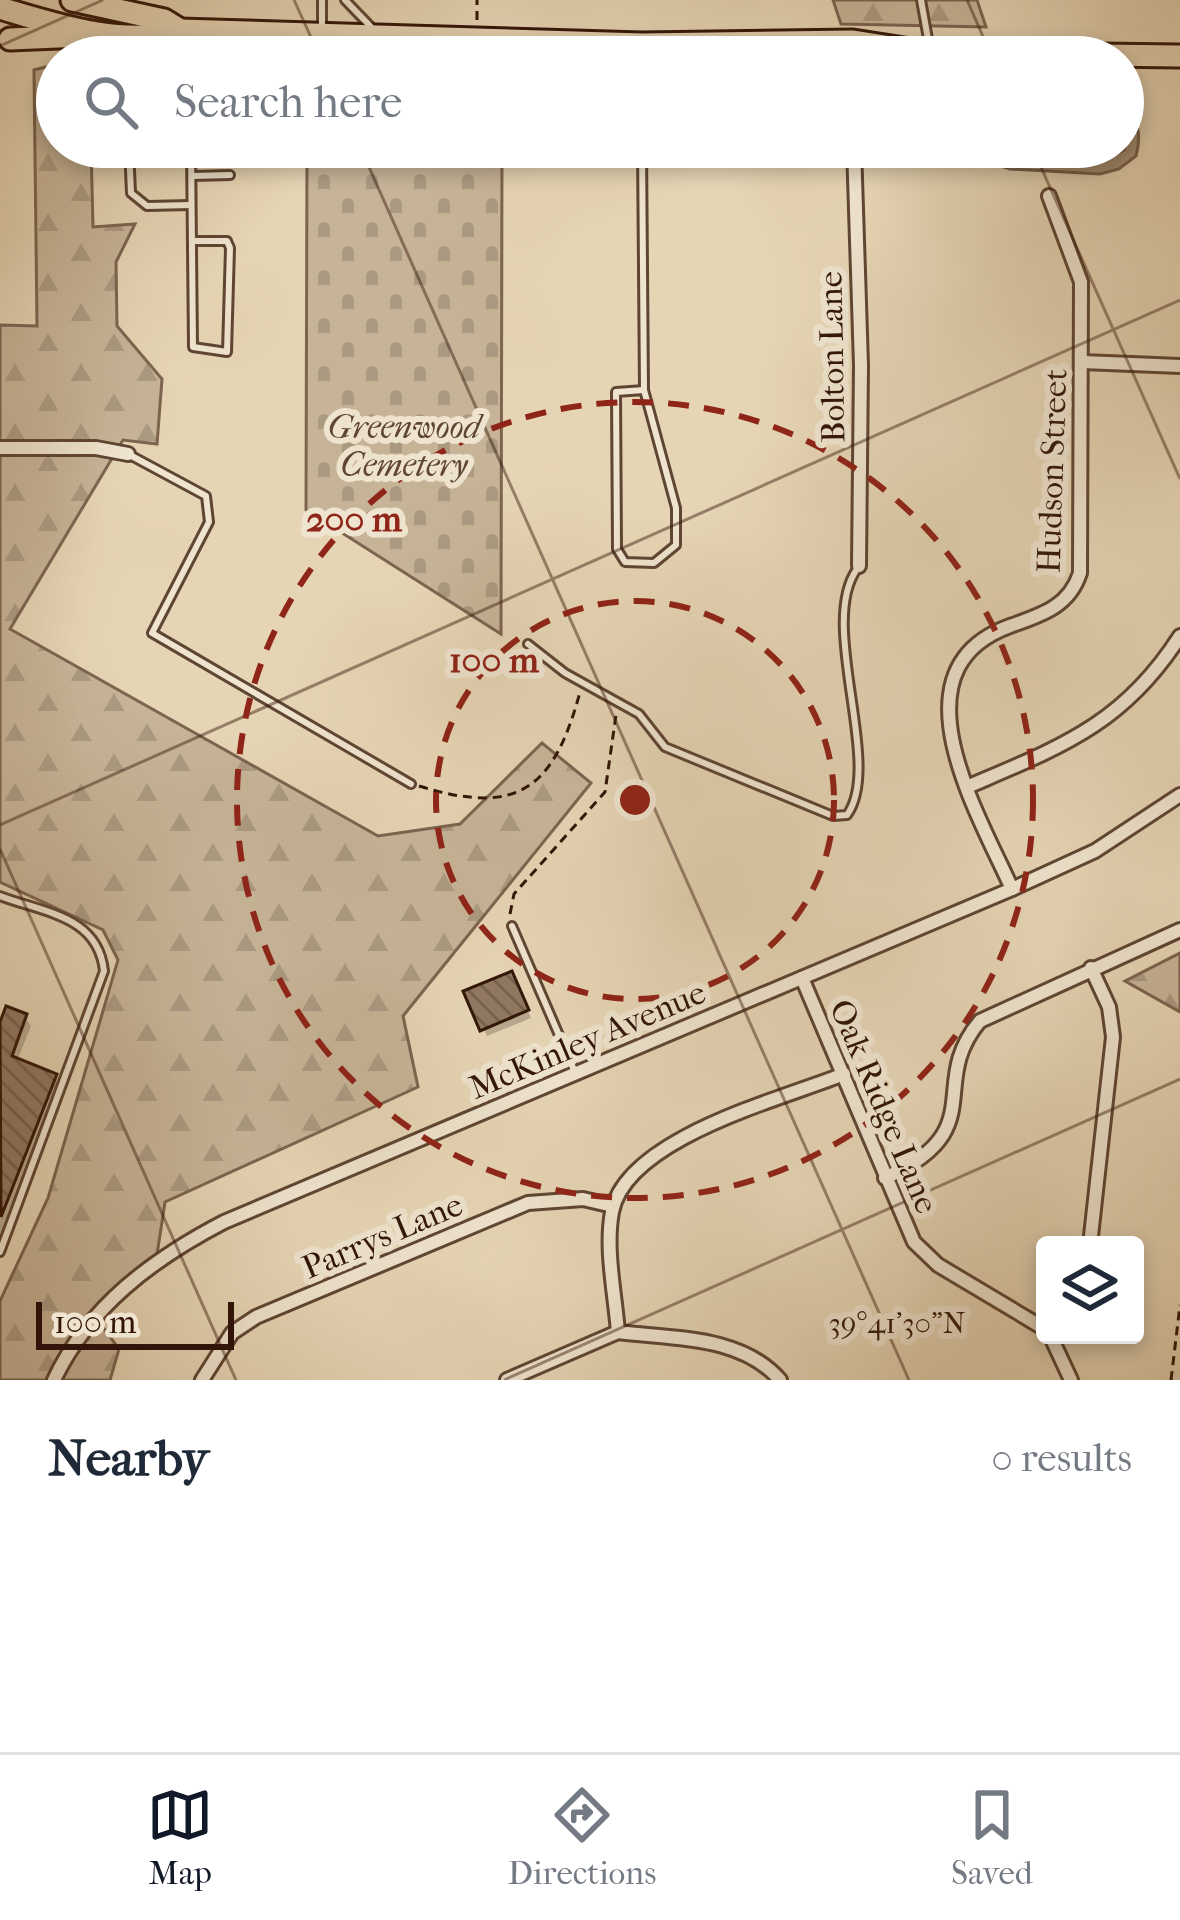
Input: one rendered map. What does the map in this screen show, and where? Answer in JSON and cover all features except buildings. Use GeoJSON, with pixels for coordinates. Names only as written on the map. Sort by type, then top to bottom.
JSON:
{"type":"FeatureCollection","features":[{"type":"Feature","properties":{"kind":"highway"},"geometry":{"type":"LineString","coordinates":[[72,0],[164,20],[185,31]]}},
{"type":"Feature","properties":{"kind":"highway"},"geometry":{"type":"LineString","coordinates":[[0,8],[110,34]]}},
{"type":"Feature","properties":{"kind":"highway"},"geometry":{"type":"LineString","coordinates":[[163,36],[185,31],[299,36]]}},
{"type":"Feature","properties":{"kind":"highway"},"geometry":{"type":"LineString","coordinates":[[68,36],[143,36]]}},
{"type":"Feature","properties":{"kind":"highway"},"geometry":{"type":"LineString","coordinates":[[5,39],[36,38]]}},
{"type":"Feature","properties":{"kind":"highway"},"geometry":{"type":"LineString","coordinates":[[1144,56],[1180,56]]}},
{"type":"Feature","properties":{"kind":"street","name":"Bolton Lane"},"geometry":{"type":"LineString","coordinates":[[855,168],[861,365],[859,566]]}},
{"type":"Feature","properties":{"kind":"street","name":"Hudson Street"},"geometry":{"type":"LineString","coordinates":[[1012,889],[952,743],[952,675],[960,658],[980,637],[1050,611],[1069,596],[1080,573],[1081,282],[1049,196]]}},
{"type":"Feature","properties":{"kind":"street"},"geometry":{"type":"LineString","coordinates":[[1083,362],[1180,366]]}},
{"type":"Feature","properties":{"kind":"street"},"geometry":{"type":"LineString","coordinates":[[0,448],[96,448],[128,454]]}},
{"type":"Feature","properties":{"kind":"street"},"geometry":{"type":"LineString","coordinates":[[967,787],[1072,742],[1108,719],[1155,676],[1180,637]]}},
{"type":"Feature","properties":{"kind":"street","name":"McKinley Avenue"},"geometry":{"type":"LineString","coordinates":[[54,1380],[88,1324],[141,1273],[182,1245],[1012,889],[1095,851],[1180,795]]}},
{"type":"Feature","properties":{"kind":"street"},"geometry":{"type":"LineString","coordinates":[[885,1178],[926,1158],[947,1134],[964,1047],[980,1021],[1180,930]]}},
{"type":"Feature","properties":{"kind":"street"},"geometry":{"type":"LineString","coordinates":[[1091,968],[1109,1007],[1113,1037],[1091,1236]]}},
{"type":"Feature","properties":{"kind":"street","name":"Oak Ridge Lane"},"geometry":{"type":"LineString","coordinates":[[802,978],[910,1234],[929,1258],[1036,1325]]}},
{"type":"Feature","properties":{"kind":"street"},"geometry":{"type":"LineString","coordinates":[[618,1332],[613,1206],[629,1178],[669,1144],[844,1074]]}},
{"type":"Feature","properties":{"kind":"street","name":"Parrys Lane"},"geometry":{"type":"LineString","coordinates":[[202,1380],[232,1333],[256,1317],[528,1203],[583,1199],[613,1206]]}},
{"type":"Feature","properties":{"kind":"street"},"geometry":{"type":"LineString","coordinates":[[507,1380],[618,1332],[725,1346],[752,1356],[780,1380]]}},
{"type":"Feature","properties":{"kind":"street","name":"Oak Ridge Lane"},"geometry":{"type":"LineString","coordinates":[[1054,1344],[1071,1380]]}},
{"type":"Feature","properties":{"kind":"lane"},"geometry":{"type":"LineString","coordinates":[[322,0],[322,36]]}},
{"type":"Feature","properties":{"kind":"lane"},"geometry":{"type":"LineString","coordinates":[[345,0],[379,36]]}},
{"type":"Feature","properties":{"kind":"lane"},"geometry":{"type":"LineString","coordinates":[[921,0],[927,36]]}},
{"type":"Feature","properties":{"kind":"lane"},"geometry":{"type":"LineString","coordinates":[[185,31],[186,36]]}},
{"type":"Feature","properties":{"kind":"lane"},"geometry":{"type":"LineString","coordinates":[[130,168],[131,193],[147,206],[191,205]]}},
{"type":"Feature","properties":{"kind":"lane"},"geometry":{"type":"LineString","coordinates":[[191,168],[193,347],[227,352],[230,248],[227,242],[192,241]]}},
{"type":"Feature","properties":{"kind":"lane"},"geometry":{"type":"LineString","coordinates":[[642,168],[644,390],[676,508],[676,545],[653,563],[626,562],[617,549],[616,392],[644,390]]}},
{"type":"Feature","properties":{"kind":"lane"},"geometry":{"type":"LineString","coordinates":[[191,176],[230,175]]}},
{"type":"Feature","properties":{"kind":"lane"},"geometry":{"type":"LineString","coordinates":[[128,454],[206,496],[209,522],[152,633],[411,784]]}},
{"type":"Feature","properties":{"kind":"lane"},"geometry":{"type":"LineString","coordinates":[[528,644],[582,683],[639,714],[665,747],[833,816],[847,815],[858,786],[846,661],[851,577],[859,566]]}},
{"type":"Feature","properties":{"kind":"lane"},"geometry":{"type":"LineString","coordinates":[[0,896],[91,930],[101,948],[104,971],[0,1252]]}},
{"type":"Feature","properties":{"kind":"lane"},"geometry":{"type":"LineString","coordinates":[[512,926],[575,1074]]}},
{"type":"Feature","properties":{"kind":"path"},"geometry":{"type":"LineString","coordinates":[[476,36],[477,0]]}},
{"type":"Feature","properties":{"kind":"path"},"geometry":{"type":"LineString","coordinates":[[411,784],[500,796],[533,786],[562,750],[582,683]]}},
{"type":"Feature","properties":{"kind":"path"},"geometry":{"type":"LineString","coordinates":[[512,926],[514,894],[609,784],[617,727],[609,696]]}},
{"type":"Feature","properties":{"kind":"path"},"geometry":{"type":"LineString","coordinates":[[1171,1380],[1180,1305]]}},
{"type":"Feature","properties":{"kind":"green space"},"geometry":{"type":"Polygon","coordinates":[[[833,0],[977,0],[986,27],[841,24],[833,0]]]}},
{"type":"Feature","properties":{"kind":"green space"},"geometry":{"type":"Polygon","coordinates":[[[34,70],[36,168],[92,168],[93,227],[135,224],[116,262],[117,326],[162,379],[157,444],[123,440],[10,629],[378,836],[460,824],[542,743],[591,783],[403,1016],[418,1087],[165,1202],[156,1261],[97,1319],[119,1349],[110,1380],[0,1380],[0,1301],[48,1198],[118,960],[103,930],[0,882],[0,325],[37,326],[34,70]]]}},
{"type":"Feature","properties":{"kind":"green space","name":"Greenwood Cemetery"},"geometry":{"type":"Polygon","coordinates":[[[307,168],[502,168],[501,634],[306,510],[307,168]]]}},
{"type":"Feature","properties":{"kind":"green space"},"geometry":{"type":"Polygon","coordinates":[[[1180,953],[1180,1012],[1125,981],[1180,953]]]}},
{"type":"Feature","properties":{"kind":"water"},"geometry":{"type":"Polygon","coordinates":[[[1007,168],[1120,168],[1100,174],[1007,168]]]}}]}
